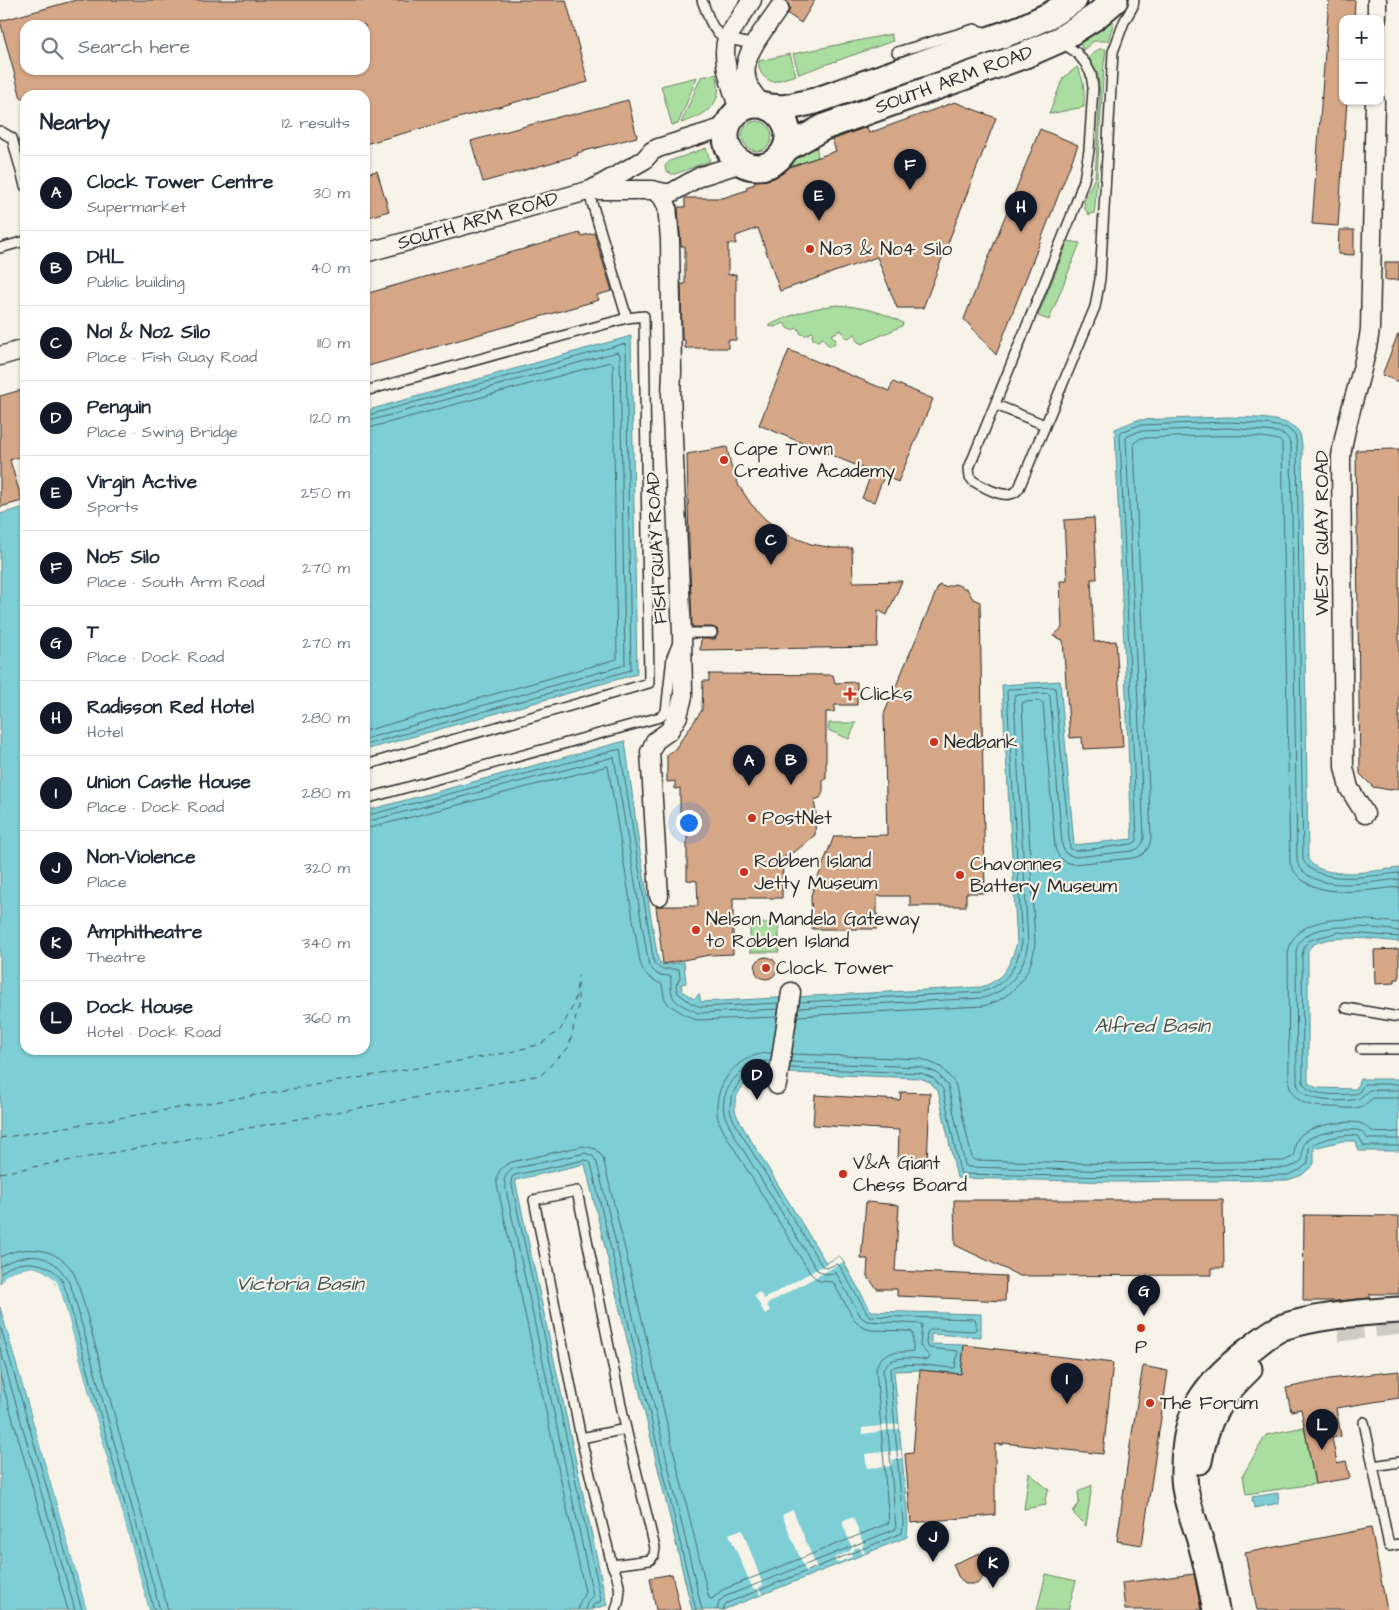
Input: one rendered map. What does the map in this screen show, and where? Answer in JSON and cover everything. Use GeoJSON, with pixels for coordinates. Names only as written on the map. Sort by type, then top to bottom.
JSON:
{"type":"FeatureCollection","features":[{"type":"Feature","properties":{"kind":"street"},"geometry":{"type":"LineString","coordinates":[[733,119],[725,54],[727,38],[752,0]]}},
{"type":"Feature","properties":{"kind":"street","name":"SOUTH ARM ROAD"},"geometry":{"type":"LineString","coordinates":[[766,106],[784,108],[815,101],[998,36],[1050,15],[1074,0]]}},
{"type":"Feature","properties":{"kind":"street","name":"SOUTH ARM ROAD"},"geometry":{"type":"LineString","coordinates":[[787,148],[824,127],[1025,55],[1059,40],[1095,17],[1115,0]]}},
{"type":"Feature","properties":{"kind":"street"},"geometry":{"type":"LineString","coordinates":[[1377,0],[1377,15]]}},
{"type":"Feature","properties":{"kind":"street"},"geometry":{"type":"LineString","coordinates":[[766,106],[749,106],[733,119],[726,133],[731,154],[742,164],[750,167],[768,166],[776,162],[787,148],[789,137],[787,126],[778,112],[766,106],[751,92],[745,71],[746,61],[779,8]]}},
{"type":"Feature","properties":{"kind":"street","name":"WEST QUAY ROAD"},"geometry":{"type":"LineString","coordinates":[[1364,814],[1349,788],[1344,767],[1341,457],[1348,420],[1366,358],[1370,329],[1375,105]]}},
{"type":"Feature","properties":{"kind":"street","name":"SOUTH ARM ROAD"},"geometry":{"type":"LineString","coordinates":[[370,251],[590,190],[644,160],[652,151],[658,148],[733,119]]}},
{"type":"Feature","properties":{"kind":"street","name":"FISH QUAY ROAD"},"geometry":{"type":"LineString","coordinates":[[644,160],[640,172],[641,176],[646,186],[661,195],[667,206],[670,239],[671,395],[682,633],[683,696],[678,716],[669,731],[655,741],[650,752],[659,896]]}},
{"type":"Feature","properties":{"kind":"street","name":"SOUTH ARM ROAD"},"geometry":{"type":"LineString","coordinates":[[590,190],[671,193],[701,176],[742,164]]}},
{"type":"Feature","properties":{"kind":"street"},"geometry":{"type":"LineString","coordinates":[[0,356],[20,350]]}},
{"type":"Feature","properties":{"kind":"street"},"geometry":{"type":"LineString","coordinates":[[777,1085],[790,992]]}},
{"type":"Feature","properties":{"kind":"street"},"geometry":{"type":"LineString","coordinates":[[1216,1610],[1200,1541],[1186,1497],[1184,1471],[1186,1444],[1192,1414],[1206,1389],[1229,1365],[1272,1332],[1308,1321],[1399,1310]]}},
{"type":"Feature","properties":{"kind":"street"},"geometry":{"type":"LineString","coordinates":[[1230,1610],[1203,1508],[1199,1480],[1201,1453],[1208,1424],[1221,1399],[1241,1377],[1270,1353],[1307,1335],[1338,1328]]}},
{"type":"Feature","properties":{"kind":"lane"},"geometry":{"type":"LineString","coordinates":[[702,0],[713,29],[721,36],[755,45]]}},
{"type":"Feature","properties":{"kind":"lane"},"geometry":{"type":"LineString","coordinates":[[1059,40],[1077,53],[1091,74],[1093,88],[1090,150],[1084,180],[996,405],[969,468],[973,481],[1003,494],[1011,495],[1017,491],[1095,307],[1100,279],[1113,52],[1134,0]]}},
{"type":"Feature","properties":{"kind":"lane"},"geometry":{"type":"LineString","coordinates":[[897,52],[974,29],[998,36]]}},
{"type":"Feature","properties":{"kind":"lane"},"geometry":{"type":"LineString","coordinates":[[0,131],[12,138],[20,168]]}},
{"type":"Feature","properties":{"kind":"lane"},"geometry":{"type":"LineString","coordinates":[[590,190],[627,318]]}},
{"type":"Feature","properties":{"kind":"lane"},"geometry":{"type":"LineString","coordinates":[[0,248],[20,242]]}},
{"type":"Feature","properties":{"kind":"lane"},"geometry":{"type":"LineString","coordinates":[[370,390],[627,318],[644,316],[649,683],[370,764]]}},
{"type":"Feature","properties":{"kind":"lane"},"geometry":{"type":"LineString","coordinates":[[996,405],[1045,424]]}},
{"type":"Feature","properties":{"kind":"lane"},"geometry":{"type":"LineString","coordinates":[[370,798],[660,717],[666,712],[672,657],[682,633],[712,633]]}},
{"type":"Feature","properties":{"kind":"lane"},"geometry":{"type":"LineString","coordinates":[[1346,1008],[1399,1017]]}},
{"type":"Feature","properties":{"kind":"lane"},"geometry":{"type":"LineString","coordinates":[[1361,1049],[1399,1049]]}},
{"type":"Feature","properties":{"kind":"lane"},"geometry":{"type":"LineString","coordinates":[[612,1565],[650,1560],[654,1555],[655,1548],[626,1428],[577,1190],[534,1200],[582,1438],[612,1565],[618,1577],[620,1593],[616,1610]]}},
{"type":"Feature","properties":{"kind":"lane"},"geometry":{"type":"LineString","coordinates":[[1364,1422],[1389,1546],[1399,1544]]}},
{"type":"Feature","properties":{"kind":"lane"},"geometry":{"type":"LineString","coordinates":[[582,1438],[626,1428]]}},
{"type":"Feature","properties":{"kind":"lane"},"geometry":{"type":"LineString","coordinates":[[1374,1466],[1399,1462]]}},
{"type":"Feature","properties":{"kind":"green space"},"geometry":{"type":"Polygon","coordinates":[[[1110,20],[1114,22],[1108,41],[1094,41],[1083,50],[1080,43],[1082,40],[1110,20]]]}},
{"type":"Feature","properties":{"kind":"green space"},"geometry":{"type":"Polygon","coordinates":[[[891,34],[893,41],[799,74],[793,54],[891,34]]]}},
{"type":"Feature","properties":{"kind":"green space"},"geometry":{"type":"Polygon","coordinates":[[[1099,49],[1106,49],[1095,207],[1094,213],[1089,215],[1085,209],[1084,201],[1095,177],[1100,94],[1098,75],[1089,57],[1099,49]]]}},
{"type":"Feature","properties":{"kind":"green space"},"geometry":{"type":"Polygon","coordinates":[[[790,54],[796,75],[773,82],[766,79],[759,68],[759,61],[790,54]]]}},
{"type":"Feature","properties":{"kind":"green space"},"geometry":{"type":"Polygon","coordinates":[[[938,67],[941,75],[847,107],[844,100],[938,67]]]}},
{"type":"Feature","properties":{"kind":"green space"},"geometry":{"type":"Polygon","coordinates":[[[1077,67],[1083,81],[1084,107],[1049,114],[1063,78],[1077,67]]]}},
{"type":"Feature","properties":{"kind":"green space"},"geometry":{"type":"Polygon","coordinates":[[[716,74],[718,93],[712,107],[699,116],[681,123],[701,77],[716,74]]]}},
{"type":"Feature","properties":{"kind":"green space"},"geometry":{"type":"Polygon","coordinates":[[[697,77],[678,124],[672,125],[661,86],[697,77]]]}},
{"type":"Feature","properties":{"kind":"green space"},"geometry":{"type":"Polygon","coordinates":[[[757,121],[763,122],[771,130],[771,142],[763,150],[757,151],[751,150],[743,142],[742,136],[743,130],[751,122],[757,121]]]}},
{"type":"Feature","properties":{"kind":"green space"},"geometry":{"type":"Polygon","coordinates":[[[816,143],[818,157],[790,167],[793,161],[816,143]]]}},
{"type":"Feature","properties":{"kind":"green space"},"geometry":{"type":"Polygon","coordinates":[[[706,148],[710,161],[675,174],[666,171],[665,166],[670,161],[706,148]]]}},
{"type":"Feature","properties":{"kind":"green space"},"geometry":{"type":"Polygon","coordinates":[[[1068,241],[1080,243],[1049,320],[1038,316],[1068,241]]]}},
{"type":"Feature","properties":{"kind":"green space"},"geometry":{"type":"Polygon","coordinates":[[[837,305],[871,310],[903,323],[902,326],[862,344],[855,338],[856,335],[854,334],[849,338],[845,337],[841,330],[831,335],[836,340],[831,346],[823,338],[818,341],[813,339],[813,333],[811,332],[805,335],[801,334],[798,328],[791,330],[784,323],[775,327],[768,326],[802,312],[837,305]]]}},
{"type":"Feature","properties":{"kind":"green space"},"geometry":{"type":"Polygon","coordinates":[[[829,723],[856,723],[849,739],[828,730],[829,723]]]}},
{"type":"Feature","properties":{"kind":"green space"},"geometry":{"type":"Polygon","coordinates":[[[750,923],[779,923],[779,952],[750,952],[750,923]]]}},
{"type":"Feature","properties":{"kind":"green space"},"geometry":{"type":"Polygon","coordinates":[[[1304,1427],[1315,1484],[1246,1494],[1243,1475],[1266,1435],[1304,1427]]]}},
{"type":"Feature","properties":{"kind":"green space"},"geometry":{"type":"Polygon","coordinates":[[[1029,1473],[1049,1490],[1045,1498],[1046,1505],[1024,1509],[1029,1473]]]}},
{"type":"Feature","properties":{"kind":"green space"},"geometry":{"type":"Polygon","coordinates":[[[1092,1485],[1086,1526],[1073,1513],[1079,1502],[1078,1492],[1092,1485]]]}},
{"type":"Feature","properties":{"kind":"green space"},"geometry":{"type":"Polygon","coordinates":[[[1046,1574],[1076,1581],[1068,1610],[1037,1610],[1046,1574]]]}},
{"type":"Feature","properties":{"kind":"water"},"geometry":{"type":"Polygon","coordinates":[[[631,336],[637,674],[370,749],[370,410],[631,336]]]}},
{"type":"Feature","properties":{"kind":"water","name":"Victoria Basin"},"geometry":{"type":"Polygon","coordinates":[[[1256,418],[1277,420],[1294,427],[1299,432],[1302,444],[1308,859],[1314,866],[1336,872],[1350,873],[1399,868],[1399,942],[1350,938],[1324,940],[1314,944],[1308,950],[1308,1083],[1317,1088],[1356,1089],[1360,1079],[1399,1079],[1399,1151],[1359,1151],[1356,1141],[1342,1141],[1314,1148],[1314,1164],[1302,1175],[1288,1180],[1117,1182],[957,1178],[938,1091],[930,1082],[920,1078],[762,1072],[742,1087],[736,1097],[735,1110],[744,1129],[826,1263],[840,1256],[871,1311],[981,1314],[981,1337],[931,1334],[931,1344],[964,1345],[961,1374],[920,1370],[894,1371],[908,1523],[907,1537],[723,1610],[692,1610],[585,1164],[515,1180],[607,1605],[590,1610],[149,1610],[62,1295],[50,1275],[33,1267],[13,1271],[0,1283],[0,514],[20,508],[20,1055],[370,1055],[370,810],[625,741],[640,852],[658,959],[662,965],[684,962],[686,983],[681,984],[682,991],[694,999],[699,994],[701,1002],[981,987],[1001,976],[1009,965],[1017,943],[1002,685],[1060,681],[1074,845],[1132,839],[1115,429],[1137,420],[1256,418]]]}},
{"type":"Feature","properties":{"kind":"water"},"geometry":{"type":"Polygon","coordinates":[[[0,1307],[87,1610],[0,1610],[0,1307]]]}},
{"type":"Feature","properties":{"kind":"water"},"geometry":{"type":"Polygon","coordinates":[[[1278,1493],[1279,1503],[1254,1508],[1252,1497],[1278,1493]]]}},
{"type":"Feature","properties":{"kind":"pier"},"geometry":{"type":"Polygon","coordinates":[[[840,1256],[843,1262],[767,1304],[770,1311],[765,1314],[754,1295],[760,1292],[764,1299],[840,1256]]]}},
{"type":"Feature","properties":{"kind":"pier"},"geometry":{"type":"Polygon","coordinates":[[[33,1267],[50,1275],[57,1282],[62,1295],[149,1610],[147,1610],[55,1283],[41,1272],[33,1270],[14,1274],[0,1285],[5,1276],[13,1271],[33,1267]]]}},
{"type":"Feature","properties":{"kind":"pier"},"geometry":{"type":"Polygon","coordinates":[[[0,1305],[2,1307],[90,1610],[87,1610],[0,1305]]]}},
{"type":"Feature","properties":{"kind":"pier"},"geometry":{"type":"Polygon","coordinates":[[[899,1424],[899,1429],[862,1434],[862,1428],[899,1424]]]}},
{"type":"Feature","properties":{"kind":"pier"},"geometry":{"type":"Polygon","coordinates":[[[901,1450],[902,1458],[892,1460],[892,1466],[867,1468],[865,1454],[901,1450]]]}},
{"type":"Feature","properties":{"kind":"pier"},"geometry":{"type":"Polygon","coordinates":[[[793,1510],[817,1568],[806,1572],[782,1515],[793,1510]]]}},
{"type":"Feature","properties":{"kind":"pier"},"geometry":{"type":"Polygon","coordinates":[[[853,1517],[864,1545],[862,1546],[865,1553],[863,1554],[859,1547],[851,1553],[852,1557],[836,1563],[834,1558],[850,1551],[852,1548],[842,1522],[853,1517]]]}},
{"type":"Feature","properties":{"kind":"pier"},"geometry":{"type":"Polygon","coordinates":[[[742,1529],[763,1585],[759,1587],[762,1594],[760,1595],[757,1588],[753,1589],[729,1534],[742,1529]]]}},
{"type":"Feature","properties":{"kind":"building"},"geometry":{"type":"Polygon","coordinates":[[[76,0],[566,0],[588,82],[370,143],[370,90],[20,90],[20,94],[0,21],[76,0]]]}},
{"type":"Feature","properties":{"kind":"building"},"geometry":{"type":"Polygon","coordinates":[[[786,0],[815,0],[801,23],[788,14],[790,8],[786,0]]]}},
{"type":"Feature","properties":{"kind":"building"},"geometry":{"type":"Polygon","coordinates":[[[1329,0],[1355,0],[1354,15],[1339,15],[1339,105],[1347,105],[1338,226],[1312,224],[1329,0]]]}},
{"type":"Feature","properties":{"kind":"building"},"geometry":{"type":"Polygon","coordinates":[[[628,100],[637,137],[483,182],[471,141],[628,100]]]}},
{"type":"Feature","properties":{"kind":"building"},"geometry":{"type":"Polygon","coordinates":[[[955,102],[996,118],[923,308],[897,308],[877,257],[780,291],[758,228],[736,236],[736,244],[728,244],[728,275],[736,274],[736,340],[728,340],[728,348],[685,348],[685,340],[682,340],[681,284],[685,284],[685,246],[681,246],[678,207],[685,207],[685,198],[723,198],[747,190],[746,187],[755,184],[753,177],[789,164],[790,167],[836,151],[832,140],[867,127],[869,133],[955,102]]]}},
{"type":"Feature","properties":{"kind":"building"},"geometry":{"type":"Polygon","coordinates":[[[1040,129],[1078,145],[996,355],[964,319],[1040,129]]]}},
{"type":"Feature","properties":{"kind":"building"},"geometry":{"type":"Polygon","coordinates":[[[377,171],[389,211],[370,217],[370,173],[377,171]]]}},
{"type":"Feature","properties":{"kind":"building"},"geometry":{"type":"Polygon","coordinates":[[[1339,230],[1354,230],[1354,255],[1338,254],[1339,230]]]}},
{"type":"Feature","properties":{"kind":"building"},"geometry":{"type":"Polygon","coordinates":[[[580,233],[581,236],[594,233],[612,291],[597,295],[599,300],[370,366],[370,293],[580,233]]]}},
{"type":"Feature","properties":{"kind":"building"},"geometry":{"type":"Polygon","coordinates":[[[1385,262],[1399,262],[1399,280],[1385,280],[1385,262]]]}},
{"type":"Feature","properties":{"kind":"building"},"geometry":{"type":"Polygon","coordinates":[[[1399,334],[1399,382],[1382,375],[1399,334]]]}},
{"type":"Feature","properties":{"kind":"building"},"geometry":{"type":"Polygon","coordinates":[[[789,350],[889,391],[893,382],[933,399],[898,482],[884,476],[874,502],[862,498],[872,472],[759,425],[789,350]]]}},
{"type":"Feature","properties":{"kind":"building"},"geometry":{"type":"Polygon","coordinates":[[[20,390],[20,457],[10,460],[20,494],[20,502],[0,507],[0,396],[20,390]]]}},
{"type":"Feature","properties":{"kind":"building"},"geometry":{"type":"Polygon","coordinates":[[[727,447],[731,466],[739,486],[751,504],[766,520],[788,535],[811,544],[833,548],[852,548],[853,582],[902,581],[887,615],[878,610],[877,647],[700,650],[701,639],[715,639],[718,633],[717,629],[712,627],[692,627],[687,454],[727,447]]]}},
{"type":"Feature","properties":{"kind":"building"},"geometry":{"type":"Polygon","coordinates":[[[1399,449],[1399,788],[1390,790],[1373,787],[1360,774],[1356,450],[1399,449]]]}},
{"type":"Feature","properties":{"kind":"building"},"geometry":{"type":"Polygon","coordinates":[[[1094,518],[1097,579],[1091,579],[1094,642],[1116,641],[1123,747],[1083,749],[1082,737],[1070,738],[1063,640],[1053,636],[1062,628],[1060,581],[1067,581],[1064,520],[1094,518]]]}},
{"type":"Feature","properties":{"kind":"building","name":"Nedbank"},"geometry":{"type":"Polygon","coordinates":[[[955,584],[967,589],[973,599],[980,602],[985,893],[966,893],[966,906],[910,906],[910,896],[877,896],[877,929],[812,929],[811,895],[834,836],[887,835],[884,714],[939,585],[945,587],[955,584]]]}},
{"type":"Feature","properties":{"kind":"building"},"geometry":{"type":"Polygon","coordinates":[[[709,674],[833,675],[835,683],[857,682],[857,705],[835,705],[834,712],[826,712],[826,779],[823,779],[823,792],[820,798],[814,800],[816,813],[815,835],[797,850],[783,858],[782,898],[733,898],[733,954],[709,955],[663,964],[656,906],[698,906],[697,881],[687,880],[687,824],[680,824],[680,788],[675,789],[675,781],[667,782],[667,755],[675,749],[702,710],[703,681],[709,681],[709,674]]]}},
{"type":"Feature","properties":{"kind":"building"},"geometry":{"type":"Polygon","coordinates":[[[1399,949],[1399,979],[1395,979],[1395,983],[1375,984],[1374,950],[1399,949]]]}},
{"type":"Feature","properties":{"kind":"building","name":"Clock Tower"},"geometry":{"type":"Polygon","coordinates":[[[766,957],[774,960],[777,968],[774,976],[766,979],[758,976],[755,968],[758,960],[766,957]]]}},
{"type":"Feature","properties":{"kind":"building"},"geometry":{"type":"Polygon","coordinates":[[[901,1092],[930,1093],[927,1164],[898,1163],[899,1130],[813,1125],[815,1095],[900,1100],[901,1092]]]}},
{"type":"Feature","properties":{"kind":"building"},"geometry":{"type":"Polygon","coordinates":[[[954,1200],[1223,1200],[1224,1268],[1212,1268],[1212,1275],[1020,1276],[955,1245],[954,1200]]]}},
{"type":"Feature","properties":{"kind":"building"},"geometry":{"type":"Polygon","coordinates":[[[866,1202],[899,1205],[895,1271],[1006,1276],[1005,1301],[897,1296],[897,1289],[877,1289],[867,1276],[868,1259],[861,1259],[866,1202]]]}},
{"type":"Feature","properties":{"kind":"building"},"geometry":{"type":"Polygon","coordinates":[[[1304,1215],[1399,1216],[1399,1294],[1370,1294],[1370,1298],[1335,1301],[1303,1301],[1304,1215]]]}},
{"type":"Feature","properties":{"kind":"building"},"geometry":{"type":"Polygon","coordinates":[[[964,1345],[1113,1363],[1103,1454],[1003,1443],[1003,1445],[995,1444],[995,1515],[911,1523],[905,1454],[913,1453],[920,1370],[961,1374],[964,1345]]]}},
{"type":"Feature","properties":{"kind":"building"},"geometry":{"type":"Polygon","coordinates":[[[1143,1366],[1168,1371],[1142,1545],[1117,1541],[1143,1366]]]}},
{"type":"Feature","properties":{"kind":"building"},"geometry":{"type":"Polygon","coordinates":[[[1399,1371],[1399,1398],[1336,1408],[1341,1436],[1332,1438],[1337,1463],[1346,1461],[1350,1478],[1315,1484],[1301,1409],[1291,1411],[1286,1388],[1329,1379],[1399,1371]]]}},
{"type":"Feature","properties":{"kind":"building"},"geometry":{"type":"Polygon","coordinates":[[[1371,1528],[1387,1610],[1257,1610],[1245,1553],[1371,1528]]]}},
{"type":"Feature","properties":{"kind":"building"},"geometry":{"type":"Polygon","coordinates":[[[980,1553],[984,1565],[984,1576],[977,1584],[965,1584],[958,1576],[953,1564],[980,1553]]]}},
{"type":"Feature","properties":{"kind":"building"},"geometry":{"type":"Polygon","coordinates":[[[672,1574],[680,1610],[656,1610],[650,1578],[672,1574]]]}},
{"type":"Feature","properties":{"kind":"building"},"geometry":{"type":"Polygon","coordinates":[[[1194,1574],[1201,1610],[1125,1610],[1122,1583],[1194,1574]]]}},
{"type":"Feature","properties":{"kind":"ferry route"},"geometry":{"type":"LineString","coordinates":[[0,1173],[541,1075],[569,1047],[578,1008],[578,976]]}},
{"type":"Feature","properties":{"kind":"ferry route"},"geometry":{"type":"LineString","coordinates":[[0,1138],[506,1053],[541,1044],[561,1029],[574,1004],[578,980]]}},
{"type":"Feature","properties":{"kind":"tunnel"},"geometry":{"type":"LineString","coordinates":[[1338,1329],[1399,1322]]}},
{"type":"Feature","properties":{"kind":"place","name":"No5 Silo"},"geometry":{"type":"Point","coordinates":[910,190]}},
{"type":"Feature","properties":{"kind":"place","name":"Virgin Active"},"geometry":{"type":"Point","coordinates":[819,221]}},
{"type":"Feature","properties":{"kind":"place","name":"Radisson Red Hotel"},"geometry":{"type":"Point","coordinates":[1021,232]}},
{"type":"Feature","properties":{"kind":"place","name":"No3 & No4 Silo"},"geometry":{"type":"Point","coordinates":[810,249]}},
{"type":"Feature","properties":{"kind":"place","name":"Cape Town Creative Academy"},"geometry":{"type":"Point","coordinates":[724,460]}},
{"type":"Feature","properties":{"kind":"place","name":"No1 & No2 Silo"},"geometry":{"type":"Point","coordinates":[771,565]}},
{"type":"Feature","properties":{"kind":"place","name":"Clicks"},"geometry":{"type":"Point","coordinates":[850,694]}},
{"type":"Feature","properties":{"kind":"place","name":"Nedbank"},"geometry":{"type":"Point","coordinates":[934,742]}},
{"type":"Feature","properties":{"kind":"place","name":"DHL"},"geometry":{"type":"Point","coordinates":[791,785]}},
{"type":"Feature","properties":{"kind":"place","name":"Clock Tower Centre"},"geometry":{"type":"Point","coordinates":[749,786]}},
{"type":"Feature","properties":{"kind":"place","name":"PostNet"},"geometry":{"type":"Point","coordinates":[752,818]}},
{"type":"Feature","properties":{"kind":"place","name":"Robben Island Jetty Museum"},"geometry":{"type":"Point","coordinates":[744,872]}},
{"type":"Feature","properties":{"kind":"place","name":"Chavonnes Battery Museum"},"geometry":{"type":"Point","coordinates":[960,875]}},
{"type":"Feature","properties":{"kind":"place","name":"Nelson Mandela Gateway to Robben Island"},"geometry":{"type":"Point","coordinates":[696,930]}},
{"type":"Feature","properties":{"kind":"place","name":"Clock Tower"},"geometry":{"type":"Point","coordinates":[766,968]}},
{"type":"Feature","properties":{"kind":"place","name":"Penguin"},"geometry":{"type":"Point","coordinates":[757,1100]}},
{"type":"Feature","properties":{"kind":"place","name":"V&A Giant Chess Board"},"geometry":{"type":"Point","coordinates":[843,1174]}},
{"type":"Feature","properties":{"kind":"place","name":"T"},"geometry":{"type":"Point","coordinates":[1144,1316]}},
{"type":"Feature","properties":{"kind":"place","name":"P"},"geometry":{"type":"Point","coordinates":[1141,1328]}},
{"type":"Feature","properties":{"kind":"place","name":"The Forum"},"geometry":{"type":"Point","coordinates":[1150,1403]}},
{"type":"Feature","properties":{"kind":"place","name":"Union Castle House"},"geometry":{"type":"Point","coordinates":[1067,1404]}},
{"type":"Feature","properties":{"kind":"place","name":"Dock House"},"geometry":{"type":"Point","coordinates":[1322,1450]}},
{"type":"Feature","properties":{"kind":"place","name":"Non-Violence"},"geometry":{"type":"Point","coordinates":[933,1562]}},
{"type":"Feature","properties":{"kind":"place","name":"Amphitheatre"},"geometry":{"type":"Point","coordinates":[993,1588]}},
{"type":"Feature","properties":{"kind":"water label","name":"Alfred Basin"},"geometry":{"type":"Point","coordinates":[1152,1026]}}]}
